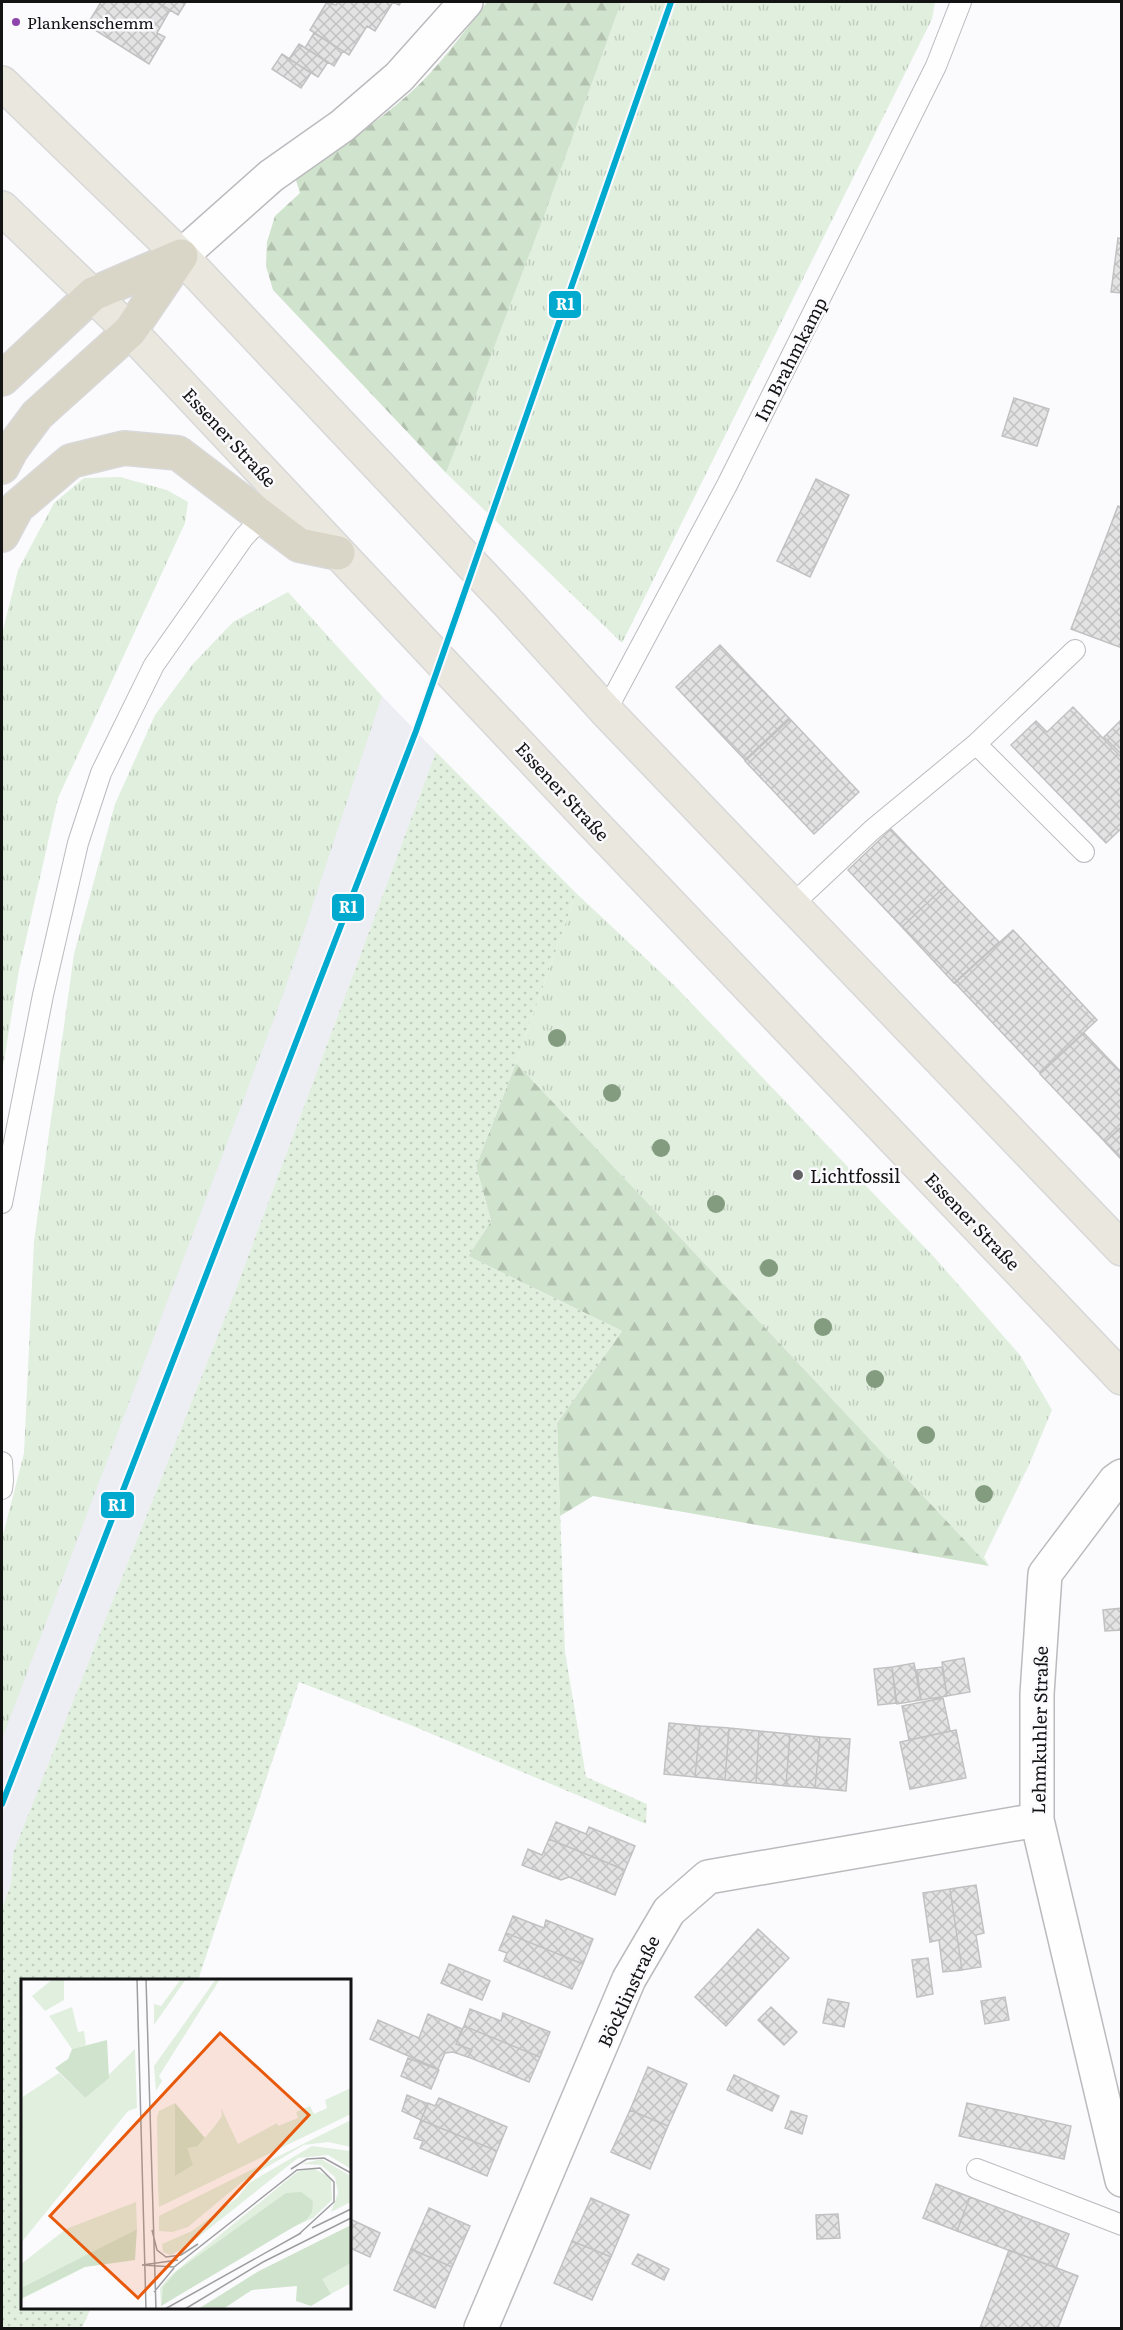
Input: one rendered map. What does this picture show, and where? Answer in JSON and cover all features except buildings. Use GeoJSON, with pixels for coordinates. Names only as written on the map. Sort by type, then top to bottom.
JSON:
{"type":"FeatureCollection","features":[{"type":"Feature","properties":{"kind":"highway"},"geometry":{"type":"LineString","coordinates":[[2,379],[93,294],[181,256]]}},
{"type":"Feature","properties":{"kind":"highway"},"geometry":{"type":"LineString","coordinates":[[2,467],[11,450],[37,415],[130,331],[181,256]]}},
{"type":"Feature","properties":{"kind":"highway"},"geometry":{"type":"LineString","coordinates":[[2,535],[17,507],[71,461],[124,448],[178,453],[299,545],[338,553]]}},
{"type":"Feature","properties":{"kind":"main road"},"geometry":{"type":"LineString","coordinates":[[2,83],[181,256],[509,604],[606,711],[1122,1248]]}},
{"type":"Feature","properties":{"kind":"main road","name":"Essener Straße"},"geometry":{"type":"LineString","coordinates":[[2,208],[130,331],[1122,1378]]}},
{"type":"Feature","properties":{"kind":"street"},"geometry":{"type":"LineString","coordinates":[[181,256],[271,176],[342,126],[399,76],[466,2]]}},
{"type":"Feature","properties":{"kind":"street","name":"Lehmkuhler Straße"},"geometry":{"type":"LineString","coordinates":[[1122,1476],[1115,1481],[1045,1574],[1037,1694],[1037,1820],[1122,2180]]}},
{"type":"Feature","properties":{"kind":"street","name":"Böcklinstraße"},"geometry":{"type":"LineString","coordinates":[[481,2328],[630,1979],[669,1911],[708,1877],[1037,1820]]}},
{"type":"Feature","properties":{"kind":"lane","name":"Im Brahmkamp"},"geometry":{"type":"LineString","coordinates":[[606,711],[733,474],[936,66],[961,2]]}},
{"type":"Feature","properties":{"kind":"lane"},"geometry":{"type":"LineString","coordinates":[[2,1203],[43,995],[78,843],[101,772],[154,665],[244,537],[263,517]]}},
{"type":"Feature","properties":{"kind":"lane"},"geometry":{"type":"LineString","coordinates":[[793,904],[872,830],[976,744],[1075,650]]}},
{"type":"Feature","properties":{"kind":"lane"},"geometry":{"type":"LineString","coordinates":[[976,744],[1084,852]]}},
{"type":"Feature","properties":{"kind":"lane"},"geometry":{"type":"LineString","coordinates":[[2,1462],[2,1489]]}},
{"type":"Feature","properties":{"kind":"lane"},"geometry":{"type":"LineString","coordinates":[[977,2169],[1122,2225]]}},
{"type":"Feature","properties":{"kind":"shaded area"},"geometry":{"type":"Polygon","coordinates":[[[382,696],[436,752],[233,1297],[13,1853],[11,1884],[2,1908],[2,1731],[382,696]]]}},
{"type":"Feature","properties":{"kind":"green space"},"geometry":{"type":"Polygon","coordinates":[[[487,2],[621,2],[545,213],[446,473],[273,290],[266,266],[267,242],[275,216],[300,193],[295,177],[368,127],[421,83],[460,38],[487,2]]]}},
{"type":"Feature","properties":{"kind":"green space"},"geometry":{"type":"Polygon","coordinates":[[[616,2],[935,2],[932,19],[622,643],[446,473],[616,2]]]}},
{"type":"Feature","properties":{"kind":"green space"},"geometry":{"type":"Polygon","coordinates":[[[120,477],[167,490],[188,502],[185,523],[58,798],[19,970],[2,1073],[2,634],[18,570],[54,503],[84,478],[120,477]]]}},
{"type":"Feature","properties":{"kind":"green space"},"geometry":{"type":"Polygon","coordinates":[[[288,592],[382,696],[283,995],[2,1739],[2,1539],[24,1453],[34,1241],[74,954],[115,804],[155,715],[192,665],[233,622],[288,592]]]}},
{"type":"Feature","properties":{"kind":"green space"},"geometry":{"type":"Polygon","coordinates":[[[436,752],[576,893],[516,1063],[476,1166],[491,1221],[468,1256],[622,1331],[557,1423],[565,1652],[586,1777],[647,1804],[646,1824],[408,1724],[299,1682],[198,1979],[21,1979],[21,2309],[91,2309],[82,2328],[2,2328],[2,1908],[11,1884],[13,1853],[233,1297],[436,752]]]}},
{"type":"Feature","properties":{"kind":"green space"},"geometry":{"type":"Polygon","coordinates":[[[576,893],[675,986],[934,1257],[1020,1355],[1052,1410],[1029,1465],[984,1557],[989,1566],[516,1063],[576,893]]]}},
{"type":"Feature","properties":{"kind":"green space"},"geometry":{"type":"Polygon","coordinates":[[[516,1063],[989,1566],[593,1496],[560,1516],[557,1423],[622,1331],[468,1256],[491,1221],[476,1166],[516,1063]]]}},
{"type":"Feature","properties":{"kind":"transit line","name":"R1"},"geometry":{"type":"LineString","coordinates":[[2,1804],[416,731],[671,2]]}},
{"type":"Feature","properties":{"kind":"place","name":"Plankenschemm"},"geometry":{"type":"Point","coordinates":[16,22]}},
{"type":"Feature","properties":{"kind":"place","name":"Lichtfossil"},"geometry":{"type":"Point","coordinates":[798,1175]}}]}
